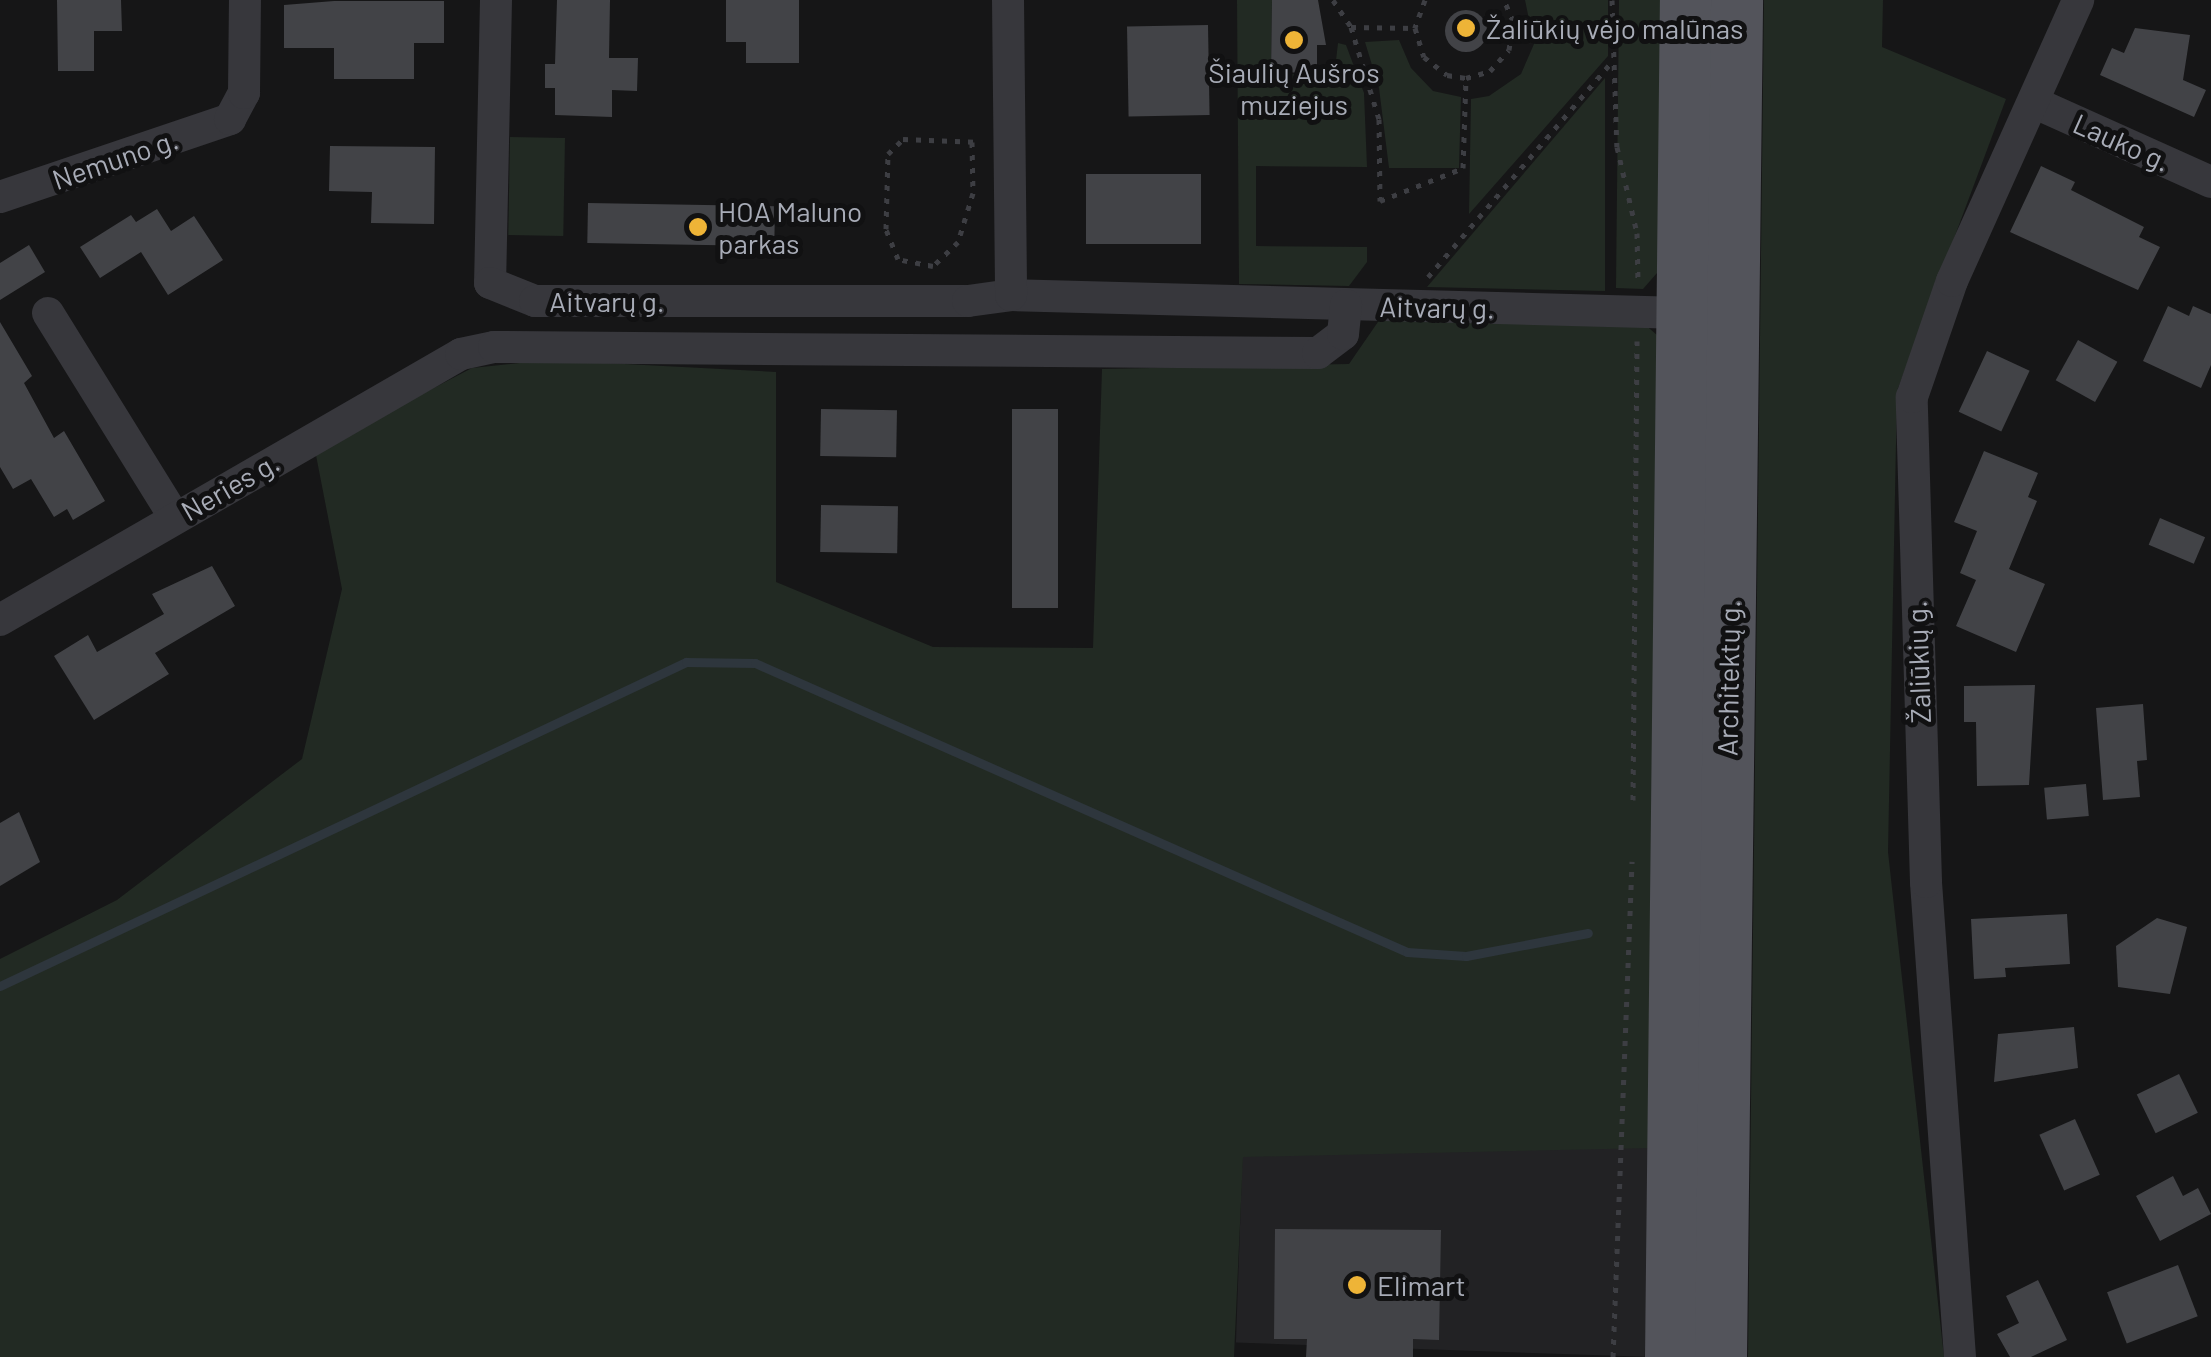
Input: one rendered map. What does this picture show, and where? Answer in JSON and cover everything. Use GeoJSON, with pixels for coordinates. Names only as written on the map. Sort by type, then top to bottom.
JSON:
{"type":"FeatureCollection","features":[{"type":"Feature","properties":{"kind":"main road","name":"Architektų g."},"geometry":{"type":"LineString","coordinates":[[1686,0],[1661,312],[1703,767],[1721,1357]]}},
{"type":"Feature","properties":{"kind":"main road","name":"Architektų g."},"geometry":{"type":"LineString","coordinates":[[1671,1357],[1703,767],[1736,0]]}},
{"type":"Feature","properties":{"kind":"street","name":"Nemuno g."},"geometry":{"type":"LineString","coordinates":[[0,197],[230,119],[244,93],[245,0]]}},
{"type":"Feature","properties":{"kind":"street","name":"Aitvarų g."},"geometry":{"type":"LineString","coordinates":[[496,0],[490,283],[535,302],[968,301],[1011,296],[1661,312]]}},
{"type":"Feature","properties":{"kind":"street"},"geometry":{"type":"LineString","coordinates":[[1008,0],[1011,296]]}},
{"type":"Feature","properties":{"kind":"street","name":"Žaliūkių g."},"geometry":{"type":"LineString","coordinates":[[1960,1357],[1926,882],[1912,397],[1952,281],[2078,0]]}},
{"type":"Feature","properties":{"kind":"street","name":"Lauko g."},"geometry":{"type":"LineString","coordinates":[[2034,102],[2211,182]]}},
{"type":"Feature","properties":{"kind":"street","name":"Neries g."},"geometry":{"type":"LineString","coordinates":[[0,620],[461,354],[494,347],[1318,354],[1342,334],[1346,305]]}},
{"type":"Feature","properties":{"kind":"street"},"geometry":{"type":"LineString","coordinates":[[48,312],[174,518]]}},
{"type":"Feature","properties":{"kind":"path"},"geometry":{"type":"LineString","coordinates":[[1332,0],[1351,27],[1378,119],[1380,201],[1463,168],[1466,78]]}},
{"type":"Feature","properties":{"kind":"path"},"geometry":{"type":"LineString","coordinates":[[1425,0],[1415,28],[1434,68],[1466,78],[1490,71],[1510,50],[1514,21],[1504,0]]}},
{"type":"Feature","properties":{"kind":"path"},"geometry":{"type":"LineString","coordinates":[[1612,0],[1611,63],[1617,147],[1661,312],[1633,809]]}},
{"type":"Feature","properties":{"kind":"path"},"geometry":{"type":"LineString","coordinates":[[1351,27],[1415,28]]}},
{"type":"Feature","properties":{"kind":"path"},"geometry":{"type":"LineString","coordinates":[[1402,306],[1611,63]]}},
{"type":"Feature","properties":{"kind":"path"},"geometry":{"type":"LineString","coordinates":[[972,142],[973,193],[958,242],[933,266],[898,260],[886,229],[888,154],[903,139],[1009,142]]}},
{"type":"Feature","properties":{"kind":"path"},"geometry":{"type":"LineString","coordinates":[[1614,1357],[1633,846]]}},
{"type":"Feature","properties":{"kind":"shaded area"},"geometry":{"type":"Polygon","coordinates":[[[1237,0],[1272,0],[1271,72],[1334,78],[1338,43],[1346,45],[1364,93],[1367,167],[1256,166],[1256,246],[1367,247],[1367,262],[1349,286],[1239,284],[1237,0]]]}},
{"type":"Feature","properties":{"kind":"shaded area"},"geometry":{"type":"Polygon","coordinates":[[[1525,0],[1608,0],[1608,56],[1469,214],[1471,99],[1489,96],[1521,74],[1534,44],[1525,0]]]}},
{"type":"Feature","properties":{"kind":"shaded area"},"geometry":{"type":"Polygon","coordinates":[[[1619,0],[1666,0],[1664,265],[1643,289],[1616,288],[1619,0]]]}},
{"type":"Feature","properties":{"kind":"shaded area"},"geometry":{"type":"Polygon","coordinates":[[[1764,0],[1883,0],[1882,47],[2006,99],[1897,391],[1888,852],[1944,1357],[1748,1357],[1764,0]]]}},
{"type":"Feature","properties":{"kind":"shaded area"},"geometry":{"type":"Polygon","coordinates":[[[1399,40],[1411,68],[1433,91],[1461,97],[1459,168],[1389,168],[1379,88],[1365,42],[1399,40]]]}},
{"type":"Feature","properties":{"kind":"shaded area"},"geometry":{"type":"Polygon","coordinates":[[[1605,78],[1605,291],[1427,287],[1605,78]]]}},
{"type":"Feature","properties":{"kind":"shaded area"},"geometry":{"type":"Polygon","coordinates":[[[510,137],[565,138],[563,236],[508,235],[510,137]]]}},
{"type":"Feature","properties":{"kind":"shaded area"},"geometry":{"type":"Polygon","coordinates":[[[1380,319],[1643,323],[1664,341],[1652,1148],[1243,1157],[1234,1357],[0,1357],[0,959],[117,900],[302,759],[342,589],[315,450],[472,368],[548,360],[776,372],[776,582],[933,647],[1093,648],[1102,369],[1349,364],[1380,319]]]}},
{"type":"Feature","properties":{"kind":"shaded area"},"geometry":{"type":"Polygon","coordinates":[[[1243,1134],[1652,1148],[1645,1357],[1236,1343],[1243,1134]]]}},
{"type":"Feature","properties":{"kind":"building"},"geometry":{"type":"Polygon","coordinates":[[[57,0],[121,0],[122,31],[94,31],[94,71],[58,71],[57,0]]]}},
{"type":"Feature","properties":{"kind":"building"},"geometry":{"type":"Polygon","coordinates":[[[557,0],[610,0],[609,58],[638,58],[637,91],[612,90],[612,117],[555,115],[555,88],[545,88],[545,64],[555,64],[557,0]]]}},
{"type":"Feature","properties":{"kind":"building"},"geometry":{"type":"Polygon","coordinates":[[[726,0],[799,0],[799,63],[746,63],[746,42],[726,42],[726,0]]]}},
{"type":"Feature","properties":{"kind":"building"},"geometry":{"type":"Polygon","coordinates":[[[1272,0],[1318,0],[1326,45],[1317,45],[1317,73],[1271,72],[1272,0]]]}},
{"type":"Feature","properties":{"kind":"building"},"geometry":{"type":"Polygon","coordinates":[[[444,1],[444,43],[414,43],[414,79],[334,79],[334,48],[284,48],[284,5],[444,1]]]}},
{"type":"Feature","properties":{"kind":"building","name":"Žaliūkių vėjo malūnas"},"geometry":{"type":"Polygon","coordinates":[[[1466,10],[1481,16],[1487,31],[1481,46],[1466,52],[1451,46],[1445,31],[1451,16],[1466,10]]]}},
{"type":"Feature","properties":{"kind":"building"},"geometry":{"type":"Polygon","coordinates":[[[1208,25],[1210,115],[1129,116],[1127,26],[1208,25]]]}},
{"type":"Feature","properties":{"kind":"building"},"geometry":{"type":"Polygon","coordinates":[[[2135,28],[2190,35],[2183,80],[2206,90],[2194,117],[2100,75],[2112,48],[2124,53],[2135,28]]]}},
{"type":"Feature","properties":{"kind":"building"},"geometry":{"type":"Polygon","coordinates":[[[330,146],[435,147],[434,224],[371,223],[372,192],[329,191],[330,146]]]}},
{"type":"Feature","properties":{"kind":"building"},"geometry":{"type":"Polygon","coordinates":[[[2041,166],[2075,182],[2071,190],[2144,227],[2139,237],[2160,247],[2138,290],[2010,232],[2041,166]]]}},
{"type":"Feature","properties":{"kind":"building"},"geometry":{"type":"Polygon","coordinates":[[[1086,174],[1201,174],[1201,244],[1086,244],[1086,174]]]}},
{"type":"Feature","properties":{"kind":"building"},"geometry":{"type":"Polygon","coordinates":[[[588,203],[775,206],[774,246],[587,243],[588,203]]]}},
{"type":"Feature","properties":{"kind":"building"},"geometry":{"type":"Polygon","coordinates":[[[157,209],[171,231],[194,216],[223,260],[168,295],[141,252],[100,278],[80,247],[131,215],[136,222],[157,209]]]}},
{"type":"Feature","properties":{"kind":"building"},"geometry":{"type":"Polygon","coordinates":[[[29,245],[45,272],[0,300],[0,263],[29,245]]]}},
{"type":"Feature","properties":{"kind":"building"},"geometry":{"type":"Polygon","coordinates":[[[2168,306],[2189,316],[2193,306],[2211,314],[2211,365],[2201,388],[2143,361],[2168,306]]]}},
{"type":"Feature","properties":{"kind":"building"},"geometry":{"type":"Polygon","coordinates":[[[0,322],[32,376],[24,383],[54,438],[64,431],[105,501],[73,520],[67,509],[54,517],[31,479],[13,489],[0,467],[0,322]]]}},
{"type":"Feature","properties":{"kind":"building"},"geometry":{"type":"Polygon","coordinates":[[[2078,340],[2117,362],[2095,402],[2056,380],[2078,340]]]}},
{"type":"Feature","properties":{"kind":"building"},"geometry":{"type":"Polygon","coordinates":[[[1987,351],[2030,371],[2001,432],[1959,412],[1987,351]]]}},
{"type":"Feature","properties":{"kind":"building"},"geometry":{"type":"Polygon","coordinates":[[[821,409],[897,410],[896,457],[820,456],[821,409]]]}},
{"type":"Feature","properties":{"kind":"building"},"geometry":{"type":"Polygon","coordinates":[[[1012,409],[1058,409],[1058,608],[1012,608],[1012,409]]]}},
{"type":"Feature","properties":{"kind":"building"},"geometry":{"type":"Polygon","coordinates":[[[1984,451],[2038,473],[2028,497],[2037,501],[2009,569],[2045,584],[2016,652],[1956,626],[1976,580],[1960,573],[1977,531],[1954,522],[1984,451]]]}},
{"type":"Feature","properties":{"kind":"building"},"geometry":{"type":"Polygon","coordinates":[[[821,505],[898,506],[897,553],[820,552],[821,505]]]}},
{"type":"Feature","properties":{"kind":"building"},"geometry":{"type":"Polygon","coordinates":[[[2160,518],[2205,537],[2194,564],[2149,545],[2160,518]]]}},
{"type":"Feature","properties":{"kind":"building"},"geometry":{"type":"Polygon","coordinates":[[[212,566],[235,606],[155,653],[169,674],[94,720],[54,656],[88,635],[97,652],[164,614],[152,594],[212,566]]]}},
{"type":"Feature","properties":{"kind":"building"},"geometry":{"type":"Polygon","coordinates":[[[2035,685],[2029,785],[1977,786],[1976,722],[1964,722],[1964,686],[2035,685]]]}},
{"type":"Feature","properties":{"kind":"building"},"geometry":{"type":"Polygon","coordinates":[[[2143,704],[2147,760],[2137,761],[2140,797],[2103,800],[2096,708],[2143,704]]]}},
{"type":"Feature","properties":{"kind":"building"},"geometry":{"type":"Polygon","coordinates":[[[2086,784],[2089,816],[2047,820],[2044,788],[2086,784]]]}},
{"type":"Feature","properties":{"kind":"building"},"geometry":{"type":"Polygon","coordinates":[[[19,812],[40,862],[0,886],[0,823],[19,812]]]}},
{"type":"Feature","properties":{"kind":"building"},"geometry":{"type":"Polygon","coordinates":[[[2067,914],[2070,964],[2005,968],[2006,977],[1974,979],[1971,919],[2067,914]]]}},
{"type":"Feature","properties":{"kind":"building"},"geometry":{"type":"Polygon","coordinates":[[[2157,918],[2187,927],[2170,994],[2118,987],[2116,946],[2157,918]]]}},
{"type":"Feature","properties":{"kind":"building"},"geometry":{"type":"Polygon","coordinates":[[[2074,1027],[2078,1068],[1994,1082],[1998,1034],[2074,1027]]]}},
{"type":"Feature","properties":{"kind":"building"},"geometry":{"type":"Polygon","coordinates":[[[2179,1074],[2198,1113],[2156,1133],[2137,1095],[2179,1074]]]}},
{"type":"Feature","properties":{"kind":"building"},"geometry":{"type":"Polygon","coordinates":[[[2075,1119],[2100,1175],[2064,1191],[2039,1135],[2075,1119]]]}},
{"type":"Feature","properties":{"kind":"building"},"geometry":{"type":"Polygon","coordinates":[[[2173,1176],[2183,1196],[2198,1188],[2211,1214],[2160,1241],[2136,1196],[2173,1176]]]}},
{"type":"Feature","properties":{"kind":"building","name":"Elimart"},"geometry":{"type":"Polygon","coordinates":[[[1275,1229],[1441,1230],[1439,1340],[1413,1339],[1413,1357],[1306,1357],[1307,1339],[1274,1339],[1275,1229]]]}},
{"type":"Feature","properties":{"kind":"building"},"geometry":{"type":"Polygon","coordinates":[[[2178,1265],[2198,1316],[2127,1344],[2107,1292],[2178,1265]]]}},
{"type":"Feature","properties":{"kind":"building"},"geometry":{"type":"Polygon","coordinates":[[[2038,1280],[2067,1340],[2031,1357],[2010,1357],[1997,1334],[2019,1323],[2006,1296],[2038,1280]]]}},
{"type":"Feature","properties":{"kind":"waterway"},"geometry":{"type":"LineString","coordinates":[[0,986],[686,662],[755,663],[1407,952],[1466,956],[1588,933]]}},
{"type":"Feature","properties":{"kind":"place","name":"Žaliūkių vėjo malūnas"},"geometry":{"type":"Point","coordinates":[1466,28]}},
{"type":"Feature","properties":{"kind":"place","name":"Šiaulių Aušros muziejus"},"geometry":{"type":"Point","coordinates":[1294,40]}},
{"type":"Feature","properties":{"kind":"place","name":"HOA Maluno parkas"},"geometry":{"type":"Point","coordinates":[698,227]}},
{"type":"Feature","properties":{"kind":"place","name":"Elimart"},"geometry":{"type":"Point","coordinates":[1357,1285]}}]}
